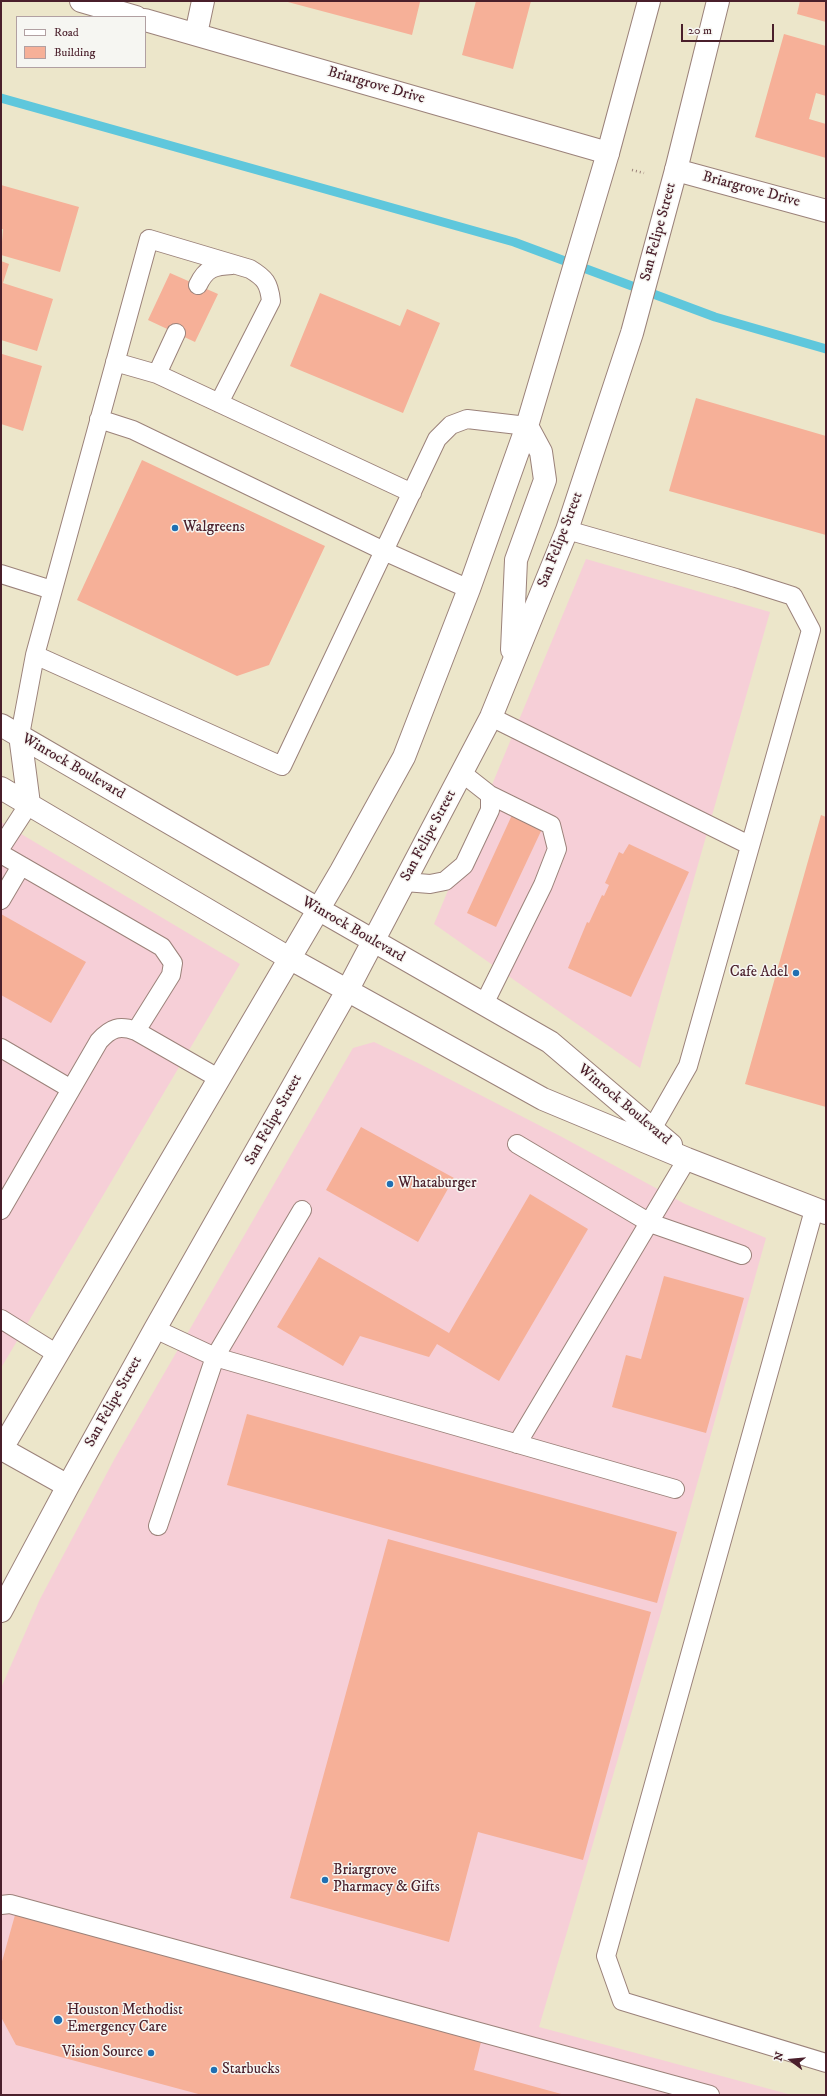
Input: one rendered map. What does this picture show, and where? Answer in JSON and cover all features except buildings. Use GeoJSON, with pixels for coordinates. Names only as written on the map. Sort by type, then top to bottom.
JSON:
{"type":"FeatureCollection","features":[{"type":"Feature","properties":{"kind":"main road"},"geometry":{"type":"LineString","coordinates":[[81,1],[133,16]]}},
{"type":"Feature","properties":{"kind":"main road"},"geometry":{"type":"LineString","coordinates":[[196,34],[203,1]]}},
{"type":"Feature","properties":{"kind":"main road"},"geometry":{"type":"LineString","coordinates":[[68,1486],[1,1450],[318,909],[404,757],[469,589],[527,426],[597,192],[649,1]]}},
{"type":"Feature","properties":{"kind":"main road","name":"San Felipe Street"},"geometry":{"type":"LineString","coordinates":[[1,1612],[68,1486],[155,1329],[374,942],[491,717],[566,530],[632,333],[660,224],[676,170],[718,1]]}},
{"type":"Feature","properties":{"kind":"main road","name":"Briargrove Drive"},"geometry":{"type":"LineString","coordinates":[[146,20],[608,153]]}},
{"type":"Feature","properties":{"kind":"main road","name":"Briargrove Drive"},"geometry":{"type":"LineString","coordinates":[[676,170],[826,211]]}},
{"type":"Feature","properties":{"kind":"main road"},"geometry":{"type":"LineString","coordinates":[[511,667],[516,560],[545,480],[541,452],[527,426]]}},
{"type":"Feature","properties":{"kind":"main road","name":"Winrock Boulevard"},"geometry":{"type":"LineString","coordinates":[[1,725],[374,942],[550,1042],[687,1159]]}},
{"type":"Feature","properties":{"kind":"main road"},"geometry":{"type":"LineString","coordinates":[[20,736],[29,804]]}},
{"type":"Feature","properties":{"kind":"main road","name":"Winrock Boulevard"},"geometry":{"type":"LineString","coordinates":[[1,788],[289,958],[543,1099],[687,1159],[820,1211]]}},
{"type":"Feature","properties":{"kind":"lane"},"geometry":{"type":"LineString","coordinates":[[20,736],[35,655],[149,239],[250,269],[261,276],[270,286],[271,301],[220,403]]}},
{"type":"Feature","properties":{"kind":"lane"},"geometry":{"type":"LineString","coordinates":[[198,285],[202,276],[215,266],[235,265]]}},
{"type":"Feature","properties":{"kind":"lane"},"geometry":{"type":"LineString","coordinates":[[157,374],[176,333]]}},
{"type":"Feature","properties":{"kind":"lane"},"geometry":{"type":"LineString","coordinates":[[115,362],[157,374],[412,493]]}},
{"type":"Feature","properties":{"kind":"lane"},"geometry":{"type":"LineString","coordinates":[[99,419],[133,430],[384,551],[469,589]]}},
{"type":"Feature","properties":{"kind":"lane"},"geometry":{"type":"LineString","coordinates":[[35,655],[282,766],[437,438],[451,425],[467,419],[527,426]]}},
{"type":"Feature","properties":{"kind":"lane"},"geometry":{"type":"LineString","coordinates":[[566,530],[736,578],[793,596],[811,630],[749,845],[688,1066],[652,1129]]}},
{"type":"Feature","properties":{"kind":"lane"},"geometry":{"type":"LineString","coordinates":[[1,574],[52,590]]}},
{"type":"Feature","properties":{"kind":"lane"},"geometry":{"type":"LineString","coordinates":[[491,717],[749,845]]}},
{"type":"Feature","properties":{"kind":"lane"},"geometry":{"type":"LineString","coordinates":[[462,773],[490,795],[551,825],[557,849],[542,885],[484,1004]]}},
{"type":"Feature","properties":{"kind":"lane"},"geometry":{"type":"LineString","coordinates":[[405,882],[430,884],[445,881],[464,865],[490,810],[490,795]]}},
{"type":"Feature","properties":{"kind":"lane"},"geometry":{"type":"LineString","coordinates":[[1,900],[6,858],[29,804]]}},
{"type":"Feature","properties":{"kind":"lane"},"geometry":{"type":"LineString","coordinates":[[6,858],[162,947],[173,963],[171,975],[136,1030]]}},
{"type":"Feature","properties":{"kind":"lane"},"geometry":{"type":"LineString","coordinates":[[1,1210],[99,1041],[108,1032],[124,1027],[136,1030],[218,1078]]}},
{"type":"Feature","properties":{"kind":"lane"},"geometry":{"type":"LineString","coordinates":[[1,1048],[71,1089]]}},
{"type":"Feature","properties":{"kind":"lane"},"geometry":{"type":"LineString","coordinates":[[517,1144],[650,1223],[742,1255]]}},
{"type":"Feature","properties":{"kind":"lane"},"geometry":{"type":"LineString","coordinates":[[518,1444],[687,1159]]}},
{"type":"Feature","properties":{"kind":"lane"},"geometry":{"type":"LineString","coordinates":[[158,1526],[215,1357],[302,1210]]}},
{"type":"Feature","properties":{"kind":"lane"},"geometry":{"type":"LineString","coordinates":[[820,1211],[606,1956],[622,2001],[826,2063]]}},
{"type":"Feature","properties":{"kind":"lane"},"geometry":{"type":"LineString","coordinates":[[1,1319],[57,1354]]}},
{"type":"Feature","properties":{"kind":"lane"},"geometry":{"type":"LineString","coordinates":[[155,1329],[215,1357],[675,1489]]}},
{"type":"Feature","properties":{"kind":"lane"},"geometry":{"type":"LineString","coordinates":[[1,1905],[10,1904],[710,2095]]}},
{"type":"Feature","properties":{"kind":"path"},"geometry":{"type":"LineString","coordinates":[[630,170],[644,174]]}},
{"type":"Feature","properties":{"kind":"shaded area"},"geometry":{"type":"Polygon","coordinates":[[[586,559],[770,612],[640,1068],[434,924],[586,559]]]}},
{"type":"Feature","properties":{"kind":"shaded area"},"geometry":{"type":"Polygon","coordinates":[[[1,822],[240,964],[1,1368],[1,822]]]}},
{"type":"Feature","properties":{"kind":"shaded area"},"geometry":{"type":"Polygon","coordinates":[[[374,1042],[562,1137],[685,1204],[766,1238],[662,1609],[539,2027],[792,2095],[1,2095],[1,1688],[40,1599],[115,1458],[353,1048],[374,1042]]]}},
{"type":"Feature","properties":{"kind":"waterway"},"geometry":{"type":"LineString","coordinates":[[1,98],[514,242],[715,317],[826,349]]}},
{"type":"Feature","properties":{"kind":"place","name":"Walgreens"},"geometry":{"type":"Point","coordinates":[175,528]}},
{"type":"Feature","properties":{"kind":"place","name":"Cafe Adel"},"geometry":{"type":"Point","coordinates":[796,973]}},
{"type":"Feature","properties":{"kind":"place","name":"Whataburger"},"geometry":{"type":"Point","coordinates":[390,1184]}},
{"type":"Feature","properties":{"kind":"place","name":"Briargrove Pharmacy & Gifts"},"geometry":{"type":"Point","coordinates":[325,1880]}},
{"type":"Feature","properties":{"kind":"place","name":"Houston Methodist Emergency Care"},"geometry":{"type":"Point","coordinates":[58,2020]}},
{"type":"Feature","properties":{"kind":"place","name":"Vision Source"},"geometry":{"type":"Point","coordinates":[151,2053]}},
{"type":"Feature","properties":{"kind":"place","name":"Starbucks"},"geometry":{"type":"Point","coordinates":[214,2070]}}]}
